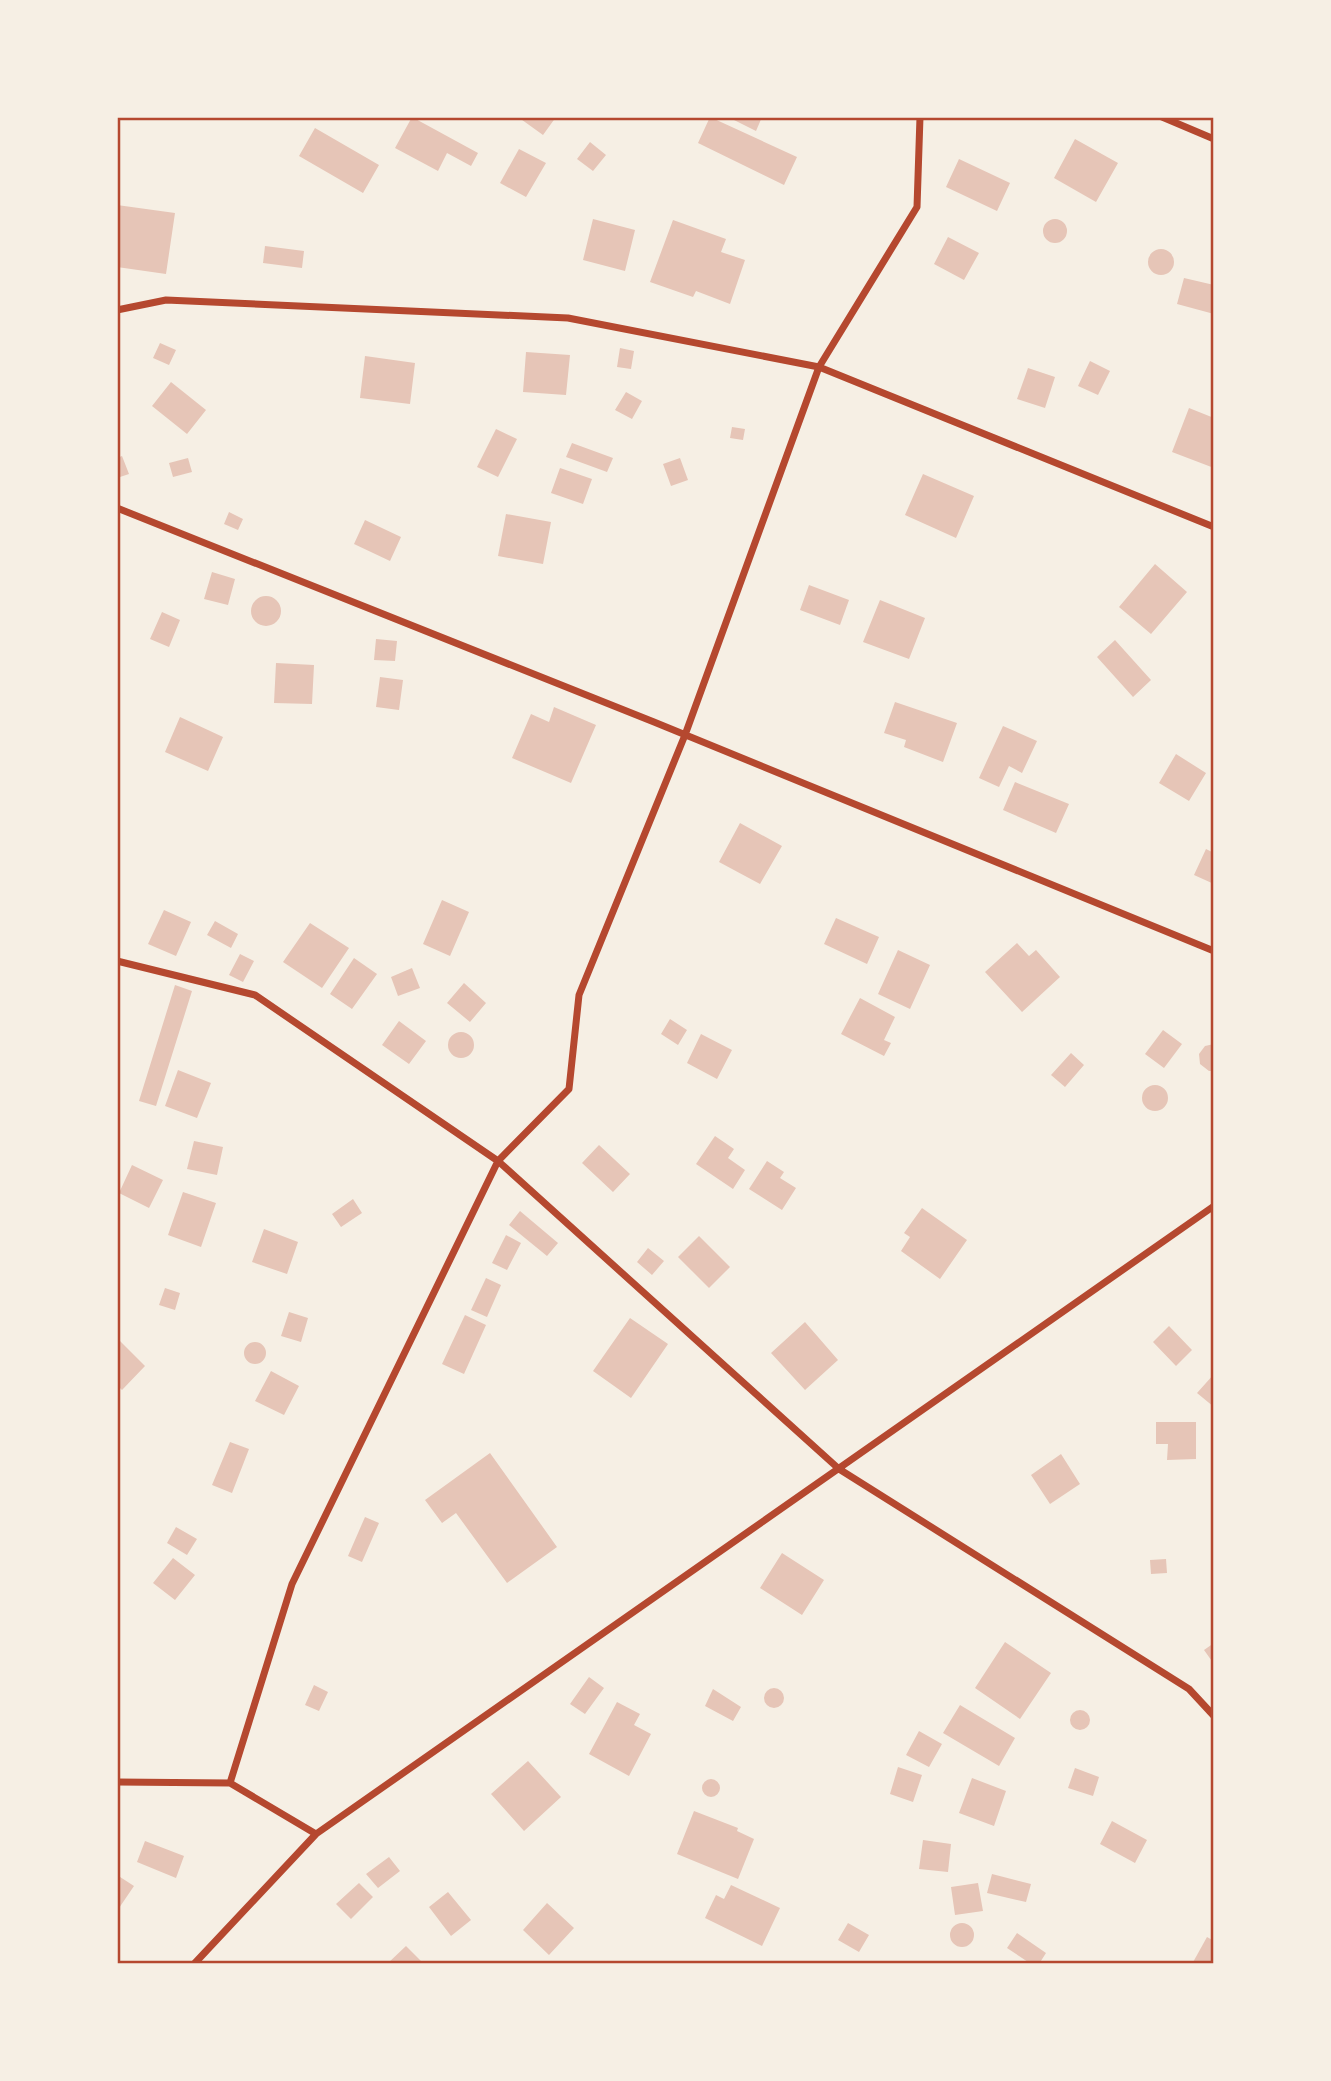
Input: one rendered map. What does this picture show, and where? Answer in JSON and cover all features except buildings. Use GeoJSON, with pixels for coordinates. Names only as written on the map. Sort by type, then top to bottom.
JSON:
{"type":"FeatureCollection","features":[{"type":"Feature","properties":{"kind":"street"},"geometry":{"type":"LineString","coordinates":[[230,1783],[292,1584],[498,1161],[569,1089],[579,995],[685,735],[819,367],[917,207],[920,117]]}},
{"type":"Feature","properties":{"kind":"street"},"geometry":{"type":"LineString","coordinates":[[1162,117],[1214,139]]}},
{"type":"Feature","properties":{"kind":"street"},"geometry":{"type":"LineString","coordinates":[[117,310],[166,300],[568,318],[819,367],[1214,527]]}},
{"type":"Feature","properties":{"kind":"street"},"geometry":{"type":"LineString","coordinates":[[117,508],[685,735],[1214,951]]}},
{"type":"Feature","properties":{"kind":"street"},"geometry":{"type":"LineString","coordinates":[[117,961],[255,995],[498,1161],[839,1469],[1189,1689],[1214,1716]]}},
{"type":"Feature","properties":{"kind":"street"},"geometry":{"type":"LineString","coordinates":[[194,1964],[316,1834],[1214,1206]]}},
{"type":"Feature","properties":{"kind":"street"},"geometry":{"type":"LineString","coordinates":[[117,1782],[230,1783],[316,1834]]}}]}
